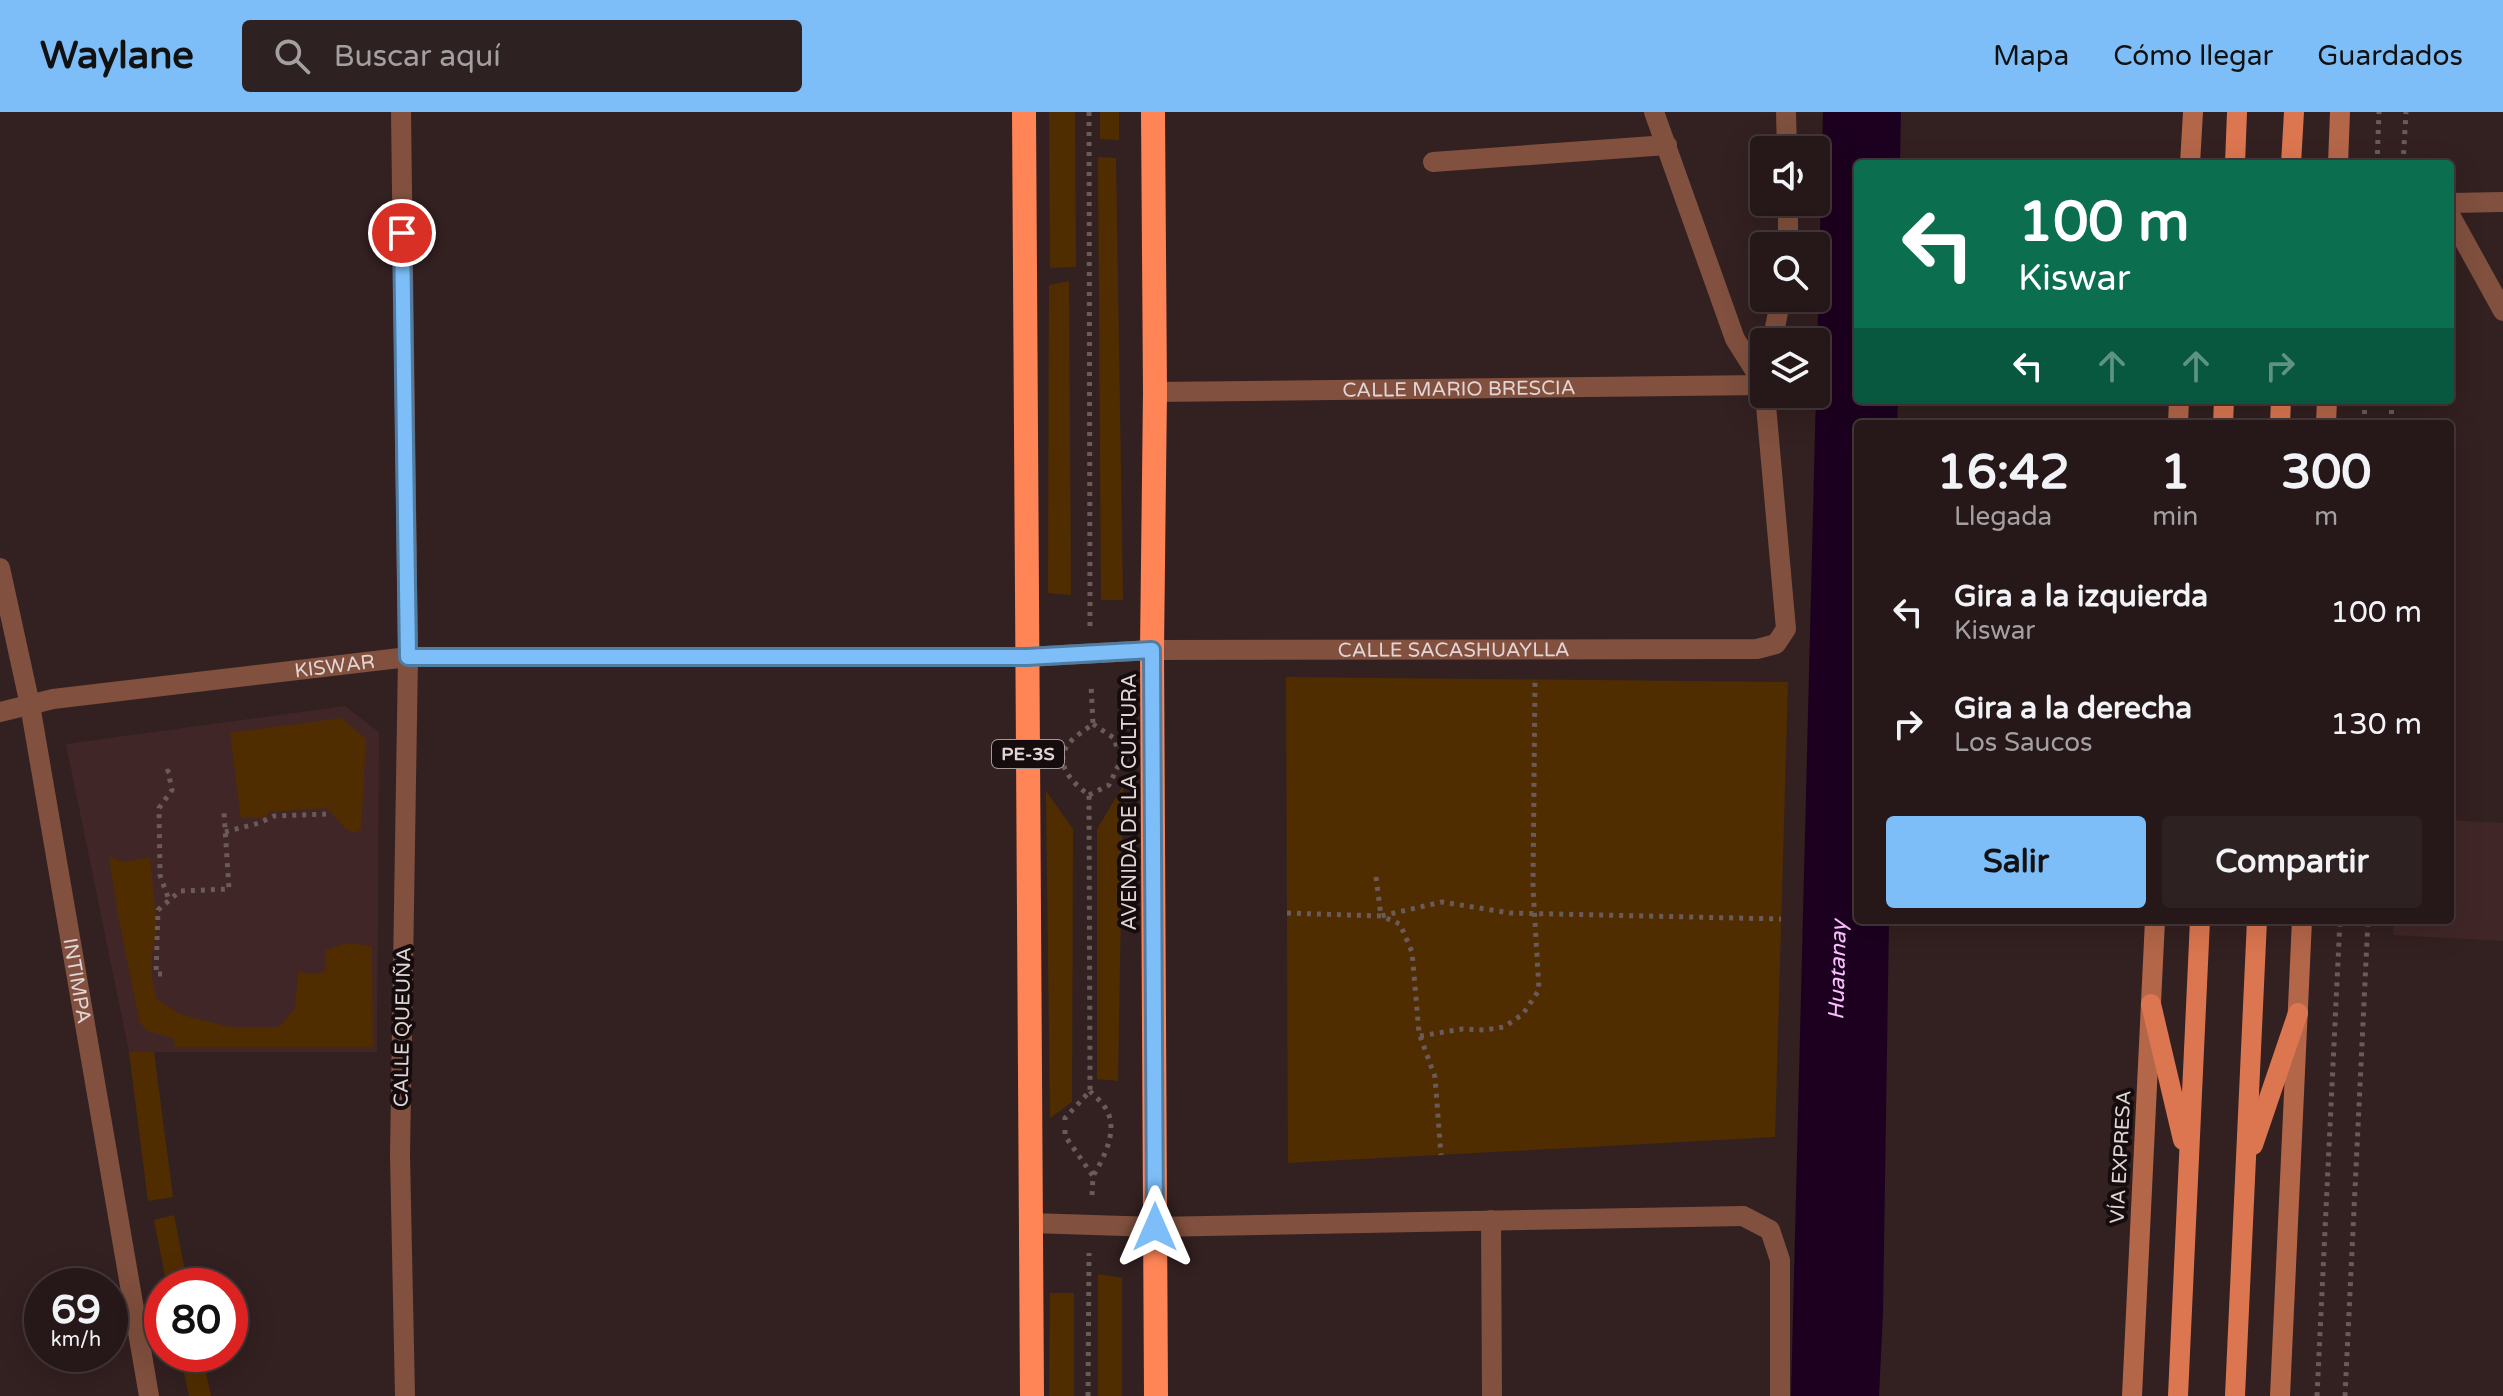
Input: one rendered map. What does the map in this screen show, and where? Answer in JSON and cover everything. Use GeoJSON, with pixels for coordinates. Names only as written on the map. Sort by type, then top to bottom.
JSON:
{"type":"FeatureCollection","features":[{"type":"Feature","properties":{"kind":"highway","name":"PE-3S"},"geometry":{"type":"LineString","coordinates":[[1024,112],[1032,1396]]}},
{"type":"Feature","properties":{"kind":"highway","name":"AVENIDA DE LA CULTURA"},"geometry":{"type":"LineString","coordinates":[[1153,112],[1156,1396]]}},
{"type":"Feature","properties":{"kind":"main road"},"geometry":{"type":"LineString","coordinates":[[2190,160],[2193,112]]}},
{"type":"Feature","properties":{"kind":"main road"},"geometry":{"type":"LineString","coordinates":[[2235,160],[2237,112]]}},
{"type":"Feature","properties":{"kind":"main road"},"geometry":{"type":"LineString","coordinates":[[2291,160],[2294,112]]}},
{"type":"Feature","properties":{"kind":"main road"},"geometry":{"type":"LineString","coordinates":[[2338,160],[2340,112]]}},
{"type":"Feature","properties":{"kind":"main road","name":"VÍA EXPRESA"},"geometry":{"type":"LineString","coordinates":[[2132,1396],[2155,924]]}},
{"type":"Feature","properties":{"kind":"main road"},"geometry":{"type":"LineString","coordinates":[[2178,1396],[2200,924]]}},
{"type":"Feature","properties":{"kind":"main road"},"geometry":{"type":"LineString","coordinates":[[2235,1396],[2257,924]]}},
{"type":"Feature","properties":{"kind":"main road"},"geometry":{"type":"LineString","coordinates":[[2280,1396],[2302,924]]}},
{"type":"Feature","properties":{"kind":"main road"},"geometry":{"type":"LineString","coordinates":[[2151,1004],[2189,1164]]}},
{"type":"Feature","properties":{"kind":"main road"},"geometry":{"type":"LineString","coordinates":[[2245,1167],[2298,1013]]}},
{"type":"Feature","properties":{"kind":"street","name":"CALLE QUEUÑA"},"geometry":{"type":"LineString","coordinates":[[401,112],[408,657],[400,1155],[405,1396]]}},
{"type":"Feature","properties":{"kind":"street"},"geometry":{"type":"LineString","coordinates":[[1654,112],[1735,339],[1750,363]]}},
{"type":"Feature","properties":{"kind":"street"},"geometry":{"type":"LineString","coordinates":[[1786,112],[1787,136]]}},
{"type":"Feature","properties":{"kind":"street"},"geometry":{"type":"LineString","coordinates":[[1433,162],[1667,145]]}},
{"type":"Feature","properties":{"kind":"street"},"geometry":{"type":"LineString","coordinates":[[2454,203],[2503,202]]}},
{"type":"Feature","properties":{"kind":"street"},"geometry":{"type":"LineString","coordinates":[[2454,222],[2503,311]]}},
{"type":"Feature","properties":{"kind":"street","name":"CALLE MARIO BRESCIA"},"geometry":{"type":"LineString","coordinates":[[1155,392],[1750,385]]}},
{"type":"Feature","properties":{"kind":"street","name":"CALLE SACASHUAYLLA"},"geometry":{"type":"LineString","coordinates":[[1152,650],[1757,649],[1776,644],[1786,629],[1766,408]]}},
{"type":"Feature","properties":{"kind":"street","name":"INTIMPA"},"geometry":{"type":"LineString","coordinates":[[0,568],[30,705],[149,1396]]}},
{"type":"Feature","properties":{"kind":"street","name":"KISWAR"},"geometry":{"type":"LineString","coordinates":[[0,712],[53,699],[408,657],[1027,657],[1152,650]]}},
{"type":"Feature","properties":{"kind":"street"},"geometry":{"type":"LineString","coordinates":[[1031,1223],[1155,1227],[1743,1216],[1770,1230],[1780,1260],[1780,1396]]}},
{"type":"Feature","properties":{"kind":"street"},"geometry":{"type":"LineString","coordinates":[[1491,1220],[1492,1396]]}},
{"type":"Feature","properties":{"kind":"path"},"geometry":{"type":"LineString","coordinates":[[1089,112],[1090,653],[1093,724]]}},
{"type":"Feature","properties":{"kind":"path"},"geometry":{"type":"LineString","coordinates":[[2377,160],[2379,112]]}},
{"type":"Feature","properties":{"kind":"path"},"geometry":{"type":"LineString","coordinates":[[2403,160],[2406,112]]}},
{"type":"Feature","properties":{"kind":"path"},"geometry":{"type":"LineString","coordinates":[[1420,1036],[1462,1029],[1504,1027],[1523,1014],[1539,990],[1534,914],[1535,679]]}},
{"type":"Feature","properties":{"kind":"path"},"geometry":{"type":"LineString","coordinates":[[1089,795],[1071,782],[1063,761],[1067,746],[1093,724]]}},
{"type":"Feature","properties":{"kind":"path"},"geometry":{"type":"LineString","coordinates":[[1089,795],[1109,785],[1121,760],[1114,738],[1093,724]]}},
{"type":"Feature","properties":{"kind":"path"},"geometry":{"type":"LineString","coordinates":[[166,772],[172,790],[159,808],[160,875],[169,900]]}},
{"type":"Feature","properties":{"kind":"path"},"geometry":{"type":"LineString","coordinates":[[1089,795],[1090,1091],[1065,1118],[1065,1136],[1093,1176]]}},
{"type":"Feature","properties":{"kind":"path"},"geometry":{"type":"LineString","coordinates":[[162,974],[156,974],[158,910],[180,891],[229,889],[224,813]]}},
{"type":"Feature","properties":{"kind":"path"},"geometry":{"type":"LineString","coordinates":[[225,832],[274,816],[326,814]]}},
{"type":"Feature","properties":{"kind":"path"},"geometry":{"type":"LineString","coordinates":[[1376,877],[1381,916]]}},
{"type":"Feature","properties":{"kind":"path"},"geometry":{"type":"LineString","coordinates":[[1287,913],[1381,916],[1442,902],[1510,913],[1781,919]]}},
{"type":"Feature","properties":{"kind":"path"},"geometry":{"type":"LineString","coordinates":[[1381,916],[1400,924],[1412,952],[1420,1036],[1435,1077],[1441,1155]]}},
{"type":"Feature","properties":{"kind":"path"},"geometry":{"type":"LineString","coordinates":[[2317,1396],[2340,924]]}},
{"type":"Feature","properties":{"kind":"path"},"geometry":{"type":"LineString","coordinates":[[2345,1396],[2368,924]]}},
{"type":"Feature","properties":{"kind":"path"},"geometry":{"type":"LineString","coordinates":[[1088,1396],[1089,1227],[1093,1176],[1104,1157],[1112,1130],[1106,1108],[1090,1091]]}},
{"type":"Feature","properties":{"kind":"shaded area"},"geometry":{"type":"Polygon","coordinates":[[[1049,112],[1075,112],[1076,267],[1050,268],[1049,112]]]}},
{"type":"Feature","properties":{"kind":"shaded area"},"geometry":{"type":"Polygon","coordinates":[[[1100,112],[1119,112],[1119,140],[1100,139],[1100,112]]]}},
{"type":"Feature","properties":{"kind":"shaded area"},"geometry":{"type":"Polygon","coordinates":[[[1098,157],[1116,158],[1123,600],[1101,600],[1098,157]]]}},
{"type":"Feature","properties":{"kind":"shaded area"},"geometry":{"type":"Polygon","coordinates":[[[1069,281],[1071,595],[1048,593],[1049,285],[1069,281]]]}},
{"type":"Feature","properties":{"kind":"shaded area"},"geometry":{"type":"Polygon","coordinates":[[[1286,677],[1788,682],[1775,1137],[1288,1163],[1286,677]]]}},
{"type":"Feature","properties":{"kind":"shaded area"},"geometry":{"type":"Polygon","coordinates":[[[345,706],[379,732],[377,1052],[129,1052],[66,744],[345,706]]]}},
{"type":"Feature","properties":{"kind":"shaded area"},"geometry":{"type":"Polygon","coordinates":[[[341,718],[366,739],[361,829],[355,833],[346,829],[327,808],[270,812],[265,818],[241,818],[230,733],[341,718]]]}},
{"type":"Feature","properties":{"kind":"shaded area"},"geometry":{"type":"Polygon","coordinates":[[[1123,786],[1118,1081],[1097,1079],[1097,829],[1123,786]]]}},
{"type":"Feature","properties":{"kind":"shaded area"},"geometry":{"type":"Polygon","coordinates":[[[1046,791],[1073,829],[1072,1102],[1050,1118],[1046,791]]]}},
{"type":"Feature","properties":{"kind":"shaded area"},"geometry":{"type":"Polygon","coordinates":[[[2454,820],[2503,823],[2503,941],[2393,935],[2394,924],[2454,924],[2454,820]]]}},
{"type":"Feature","properties":{"kind":"shaded area"},"geometry":{"type":"Polygon","coordinates":[[[109,857],[126,862],[150,857],[157,928],[152,979],[157,1000],[182,1015],[229,1027],[279,1027],[295,1009],[298,972],[319,974],[326,970],[325,950],[347,943],[372,946],[373,1047],[175,1047],[173,1038],[148,1031],[140,1023],[109,857]]]}},
{"type":"Feature","properties":{"kind":"shaded area"},"geometry":{"type":"Polygon","coordinates":[[[129,1052],[154,1052],[173,1197],[148,1201],[129,1052]]]}},
{"type":"Feature","properties":{"kind":"shaded area"},"geometry":{"type":"Polygon","coordinates":[[[174,1215],[184,1268],[163,1268],[154,1220],[174,1215]]]}},
{"type":"Feature","properties":{"kind":"shaded area"},"geometry":{"type":"Polygon","coordinates":[[[1098,1274],[1122,1278],[1122,1396],[1098,1396],[1098,1274]]]}},
{"type":"Feature","properties":{"kind":"shaded area"},"geometry":{"type":"Polygon","coordinates":[[[1050,1293],[1074,1293],[1074,1396],[1049,1396],[1050,1293]]]}},
{"type":"Feature","properties":{"kind":"shaded area"},"geometry":{"type":"Polygon","coordinates":[[[184,1372],[206,1372],[211,1396],[189,1396],[184,1372]]]}},
{"type":"Feature","properties":{"kind":"water"},"geometry":{"type":"Polygon","coordinates":[[[1858,112],[1901,112],[1900,160],[1857,160],[1858,112]]]}},
{"type":"Feature","properties":{"kind":"water"},"geometry":{"type":"Polygon","coordinates":[[[1854,272],[1854,404],[1898,404],[1897,420],[1854,420],[1854,924],[1889,924],[1883,1313],[1879,1396],[1826,1396],[1854,272]]]}},
{"type":"Feature","properties":{"kind":"waterway","name":"Huatanay"},"geometry":{"type":"LineString","coordinates":[[1857,160],[1858,112]]}},
{"type":"Feature","properties":{"kind":"waterway","name":"Huatanay"},"geometry":{"type":"LineString","coordinates":[[1826,1396],[1854,272]]}},
{"type":"Feature","properties":{"kind":"route"},"geometry":{"type":"LineString","coordinates":[[402,233],[408,657],[1027,657],[1152,650],[1155,1227]]}}]}
